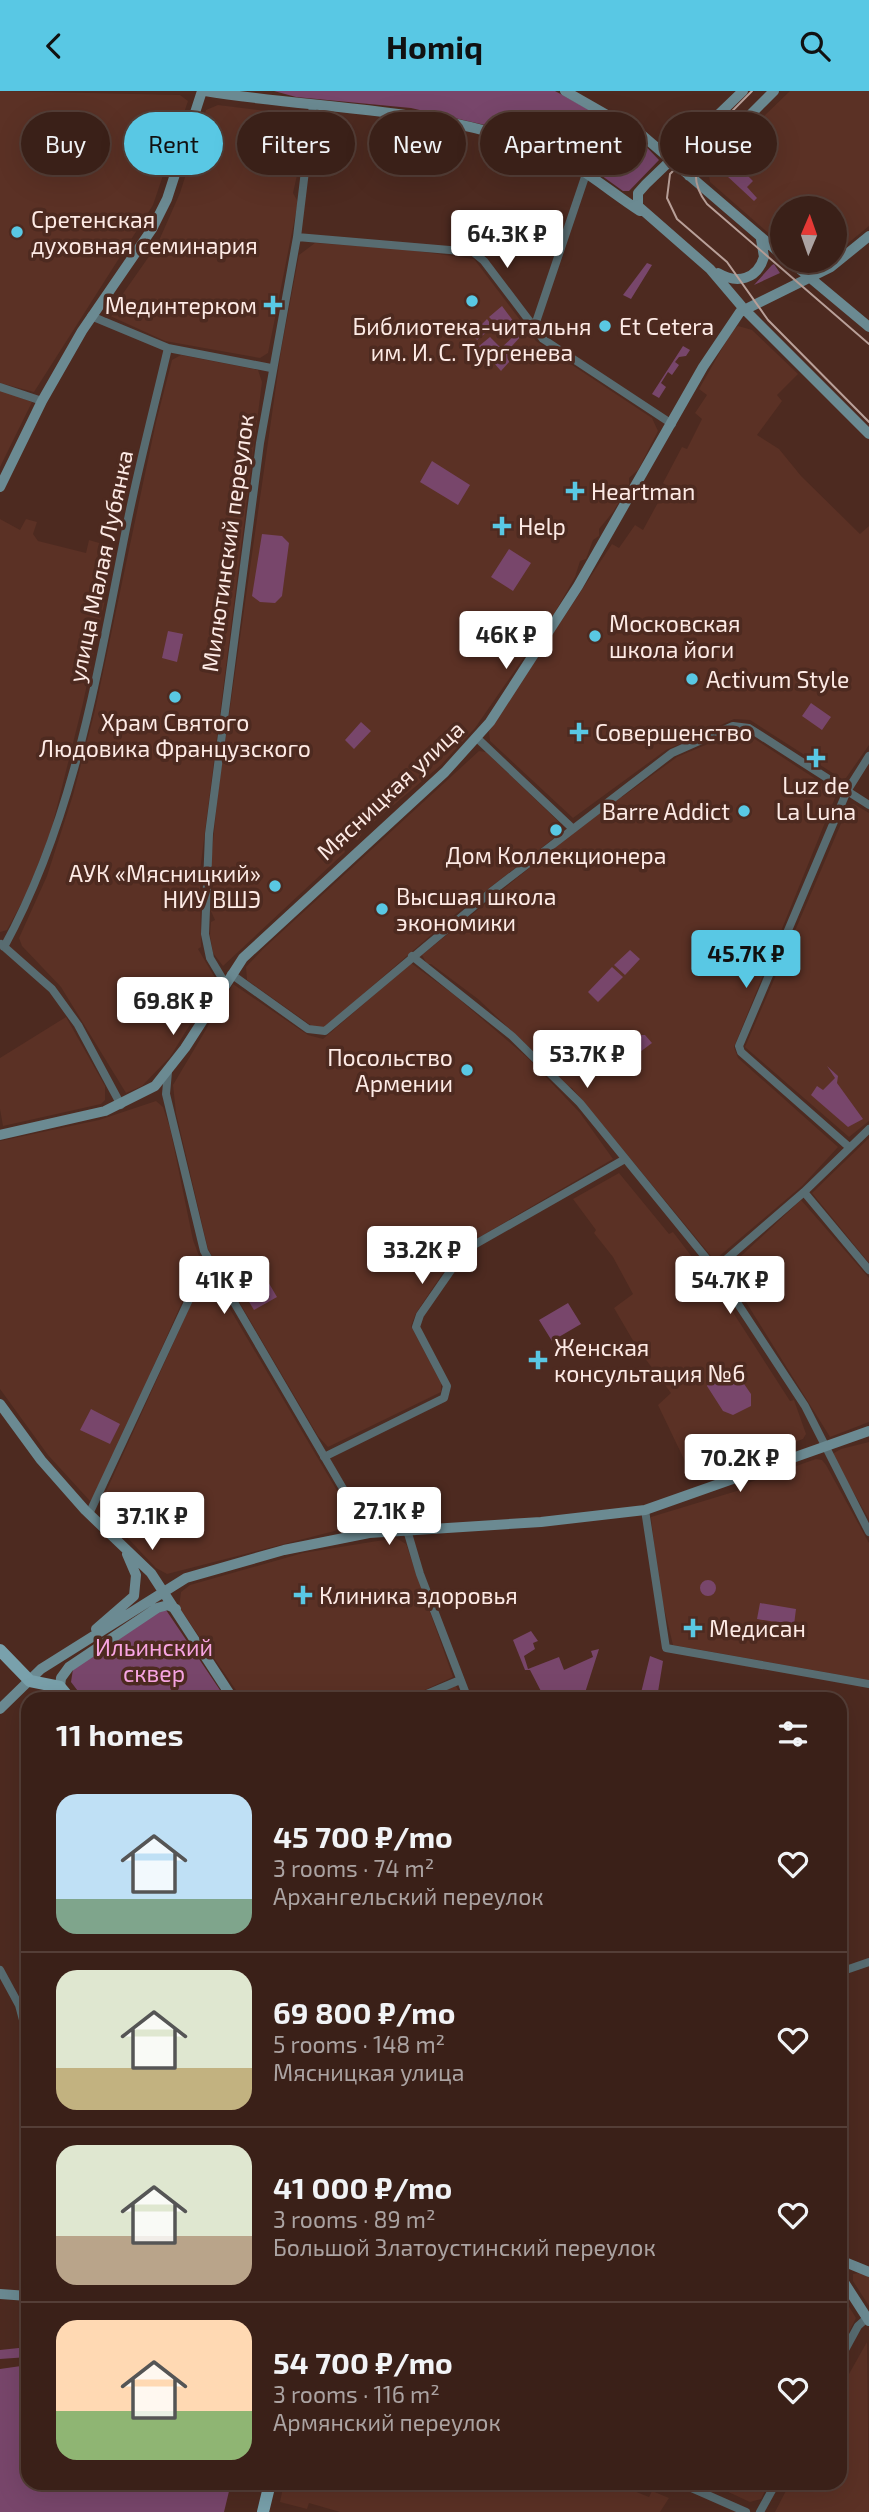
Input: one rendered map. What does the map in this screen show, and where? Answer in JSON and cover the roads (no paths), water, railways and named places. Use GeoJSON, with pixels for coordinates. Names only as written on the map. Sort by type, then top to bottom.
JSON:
{"type":"FeatureCollection","features":[{"type":"Feature","properties":{"kind":"main road"},"geometry":{"type":"LineString","coordinates":[[0,487],[42,401],[91,316],[152,229],[177,171],[203,91],[402,114],[480,131]]}},
{"type":"Feature","properties":{"kind":"main road"},"geometry":{"type":"LineString","coordinates":[[565,91],[635,130],[660,152]]}},
{"type":"Feature","properties":{"kind":"main road"},"geometry":{"type":"LineString","coordinates":[[720,112],[743,91]]}},
{"type":"Feature","properties":{"kind":"main road"},"geometry":{"type":"LineString","coordinates":[[770,244],[689,176],[774,91]]}},
{"type":"Feature","properties":{"kind":"main road"},"geometry":{"type":"LineString","coordinates":[[642,211],[637,203],[638,193],[660,170]]}},
{"type":"Feature","properties":{"kind":"main road"},"geometry":{"type":"LineString","coordinates":[[588,175],[642,211],[710,269],[744,309],[869,434]]}},
{"type":"Feature","properties":{"kind":"main road"},"geometry":{"type":"LineString","coordinates":[[710,269],[734,280],[752,275],[764,257],[760,236]]}},
{"type":"Feature","properties":{"kind":"main road","name":"Мясницкая улица"},"geometry":{"type":"LineString","coordinates":[[0,1135],[121,1105],[146,1093],[168,1072],[228,979],[310,894],[445,772],[477,738],[531,662],[578,586],[703,367],[730,325],[744,309],[831,267],[869,236]]}},
{"type":"Feature","properties":{"kind":"main road"},"geometry":{"type":"LineString","coordinates":[[805,273],[869,327]]}},
{"type":"Feature","properties":{"kind":"main road"},"geometry":{"type":"LineString","coordinates":[[0,1404],[41,1460],[89,1514],[151,1573],[229,1692]]}},
{"type":"Feature","properties":{"kind":"main road"},"geometry":{"type":"LineString","coordinates":[[0,1709],[30,1681],[87,1638],[186,1578],[240,1562],[369,1533],[541,1523],[645,1510],[869,1431]]}},
{"type":"Feature","properties":{"kind":"main road"},"geometry":{"type":"LineString","coordinates":[[87,1638],[105,1618],[130,1602],[136,1593],[135,1571],[115,1537]]}},
{"type":"Feature","properties":{"kind":"main road"},"geometry":{"type":"LineString","coordinates":[[60,1687],[61,1678],[69,1667],[157,1608],[168,1605],[176,1609]]}},
{"type":"Feature","properties":{"kind":"main road"},"geometry":{"type":"LineString","coordinates":[[0,1650],[30,1681],[60,1687],[64,1692]]}},
{"type":"Feature","properties":{"kind":"main road"},"geometry":{"type":"LineString","coordinates":[[847,2263],[869,2271]]}},
{"type":"Feature","properties":{"kind":"main road"},"geometry":{"type":"LineString","coordinates":[[847,2289],[865,2321]]}},
{"type":"Feature","properties":{"kind":"main road"},"geometry":{"type":"LineString","coordinates":[[0,2294],[21,2296]]}},
{"type":"Feature","properties":{"kind":"main road"},"geometry":{"type":"LineString","coordinates":[[263,2512],[268,2490]]}},
{"type":"Feature","properties":{"kind":"street","name":"Милютинский переулок"},"geometry":{"type":"LineString","coordinates":[[228,979],[207,951],[205,871],[218,747],[271,368],[296,237],[313,105]]}},
{"type":"Feature","properties":{"kind":"street"},"geometry":{"type":"LineString","coordinates":[[534,328],[586,175]]}},
{"type":"Feature","properties":{"kind":"street"},"geometry":{"type":"LineString","coordinates":[[296,237],[473,252],[484,261],[543,339],[672,424]]}},
{"type":"Feature","properties":{"kind":"street"},"geometry":{"type":"LineString","coordinates":[[91,316],[168,348],[271,368]]}},
{"type":"Feature","properties":{"kind":"street","name":"улица Малая Лубянка"},"geometry":{"type":"LineString","coordinates":[[2,946],[32,896],[68,793],[90,709],[126,527],[168,348]]}},
{"type":"Feature","properties":{"kind":"street"},"geometry":{"type":"LineString","coordinates":[[0,387],[42,401]]}},
{"type":"Feature","properties":{"kind":"street"},"geometry":{"type":"LineString","coordinates":[[228,979],[307,1029],[319,1033],[343,1017],[412,956],[572,828],[672,753],[738,725],[749,728],[869,805]]}},
{"type":"Feature","properties":{"kind":"street"},"geometry":{"type":"LineString","coordinates":[[477,738],[572,828]]}},
{"type":"Feature","properties":{"kind":"street"},"geometry":{"type":"LineString","coordinates":[[849,1147],[741,1052],[739,1046],[846,791],[869,756]]}},
{"type":"Feature","properties":{"kind":"street"},"geometry":{"type":"LineString","coordinates":[[2,946],[52,989],[78,1025],[121,1105]]}},
{"type":"Feature","properties":{"kind":"street"},"geometry":{"type":"LineString","coordinates":[[412,956],[512,1037],[580,1103],[715,1269],[799,1395],[869,1532]]}},
{"type":"Feature","properties":{"kind":"street"},"geometry":{"type":"LineString","coordinates":[[168,1072],[166,1094],[208,1259],[369,1533]]}},
{"type":"Feature","properties":{"kind":"street"},"geometry":{"type":"LineString","coordinates":[[715,1269],[804,1192],[869,1129]]}},
{"type":"Feature","properties":{"kind":"street"},"geometry":{"type":"LineString","coordinates":[[324,1457],[444,1398],[447,1386],[416,1327],[420,1315],[462,1253],[625,1159]]}},
{"type":"Feature","properties":{"kind":"street"},"geometry":{"type":"LineString","coordinates":[[804,1192],[869,1270]]}},
{"type":"Feature","properties":{"kind":"street"},"geometry":{"type":"LineString","coordinates":[[89,1514],[110,1475],[208,1259]]}},
{"type":"Feature","properties":{"kind":"street"},"geometry":{"type":"LineString","coordinates":[[645,1510],[666,1648],[869,1684]]}},
{"type":"Feature","properties":{"kind":"street"},"geometry":{"type":"LineString","coordinates":[[407,1530],[420,1574],[465,1692]]}},
{"type":"Feature","properties":{"kind":"street"},"geometry":{"type":"LineString","coordinates":[[432,1692],[460,1680]]}},
{"type":"Feature","properties":{"kind":"street"},"geometry":{"type":"LineString","coordinates":[[847,1970],[869,1962]]}},
{"type":"Feature","properties":{"kind":"street"},"geometry":{"type":"LineString","coordinates":[[0,1970],[21,2012]]}},
{"type":"Feature","properties":{"kind":"street"},"geometry":{"type":"LineString","coordinates":[[847,2348],[865,2321]]}},
{"type":"Feature","properties":{"kind":"street"},"geometry":{"type":"LineString","coordinates":[[696,2490],[746,2512]]}},
{"type":"Feature","properties":{"kind":"street"},"geometry":{"type":"LineString","coordinates":[[760,2512],[772,2490]]}},
{"type":"Feature","properties":{"kind":"tram line"},"geometry":{"type":"LineString","coordinates":[[752,91],[670,174],[667,198],[677,219],[727,262],[768,320],[869,422]]}},
{"type":"Feature","properties":{"kind":"tram line"},"geometry":{"type":"LineString","coordinates":[[696,175],[696,182],[707,204],[869,344]]}},
{"type":"Feature","properties":{"kind":"place","name":"Сретенская духовная семинария"},"geometry":{"type":"Point","coordinates":[17,232]}},
{"type":"Feature","properties":{"kind":"place","name":"Библиотека-читальня им. И. С. Тургенева"},"geometry":{"type":"Point","coordinates":[472,301]}},
{"type":"Feature","properties":{"kind":"place","name":"Мединтерком"},"geometry":{"type":"Point","coordinates":[273,305]}},
{"type":"Feature","properties":{"kind":"place","name":"Et Cetera"},"geometry":{"type":"Point","coordinates":[605,326]}},
{"type":"Feature","properties":{"kind":"place","name":"Heartman"},"geometry":{"type":"Point","coordinates":[575,491]}},
{"type":"Feature","properties":{"kind":"place","name":"Help"},"geometry":{"type":"Point","coordinates":[502,526]}},
{"type":"Feature","properties":{"kind":"place","name":"Московская школа йоги"},"geometry":{"type":"Point","coordinates":[595,636]}},
{"type":"Feature","properties":{"kind":"place","name":"Activum Style"},"geometry":{"type":"Point","coordinates":[692,679]}},
{"type":"Feature","properties":{"kind":"place","name":"Храм Святого Людовика Французского"},"geometry":{"type":"Point","coordinates":[175,697]}},
{"type":"Feature","properties":{"kind":"place","name":"Совершенство"},"geometry":{"type":"Point","coordinates":[579,732]}},
{"type":"Feature","properties":{"kind":"place","name":"Luz de La Luna"},"geometry":{"type":"Point","coordinates":[816,758]}},
{"type":"Feature","properties":{"kind":"place","name":"Barre Addict"},"geometry":{"type":"Point","coordinates":[744,811]}},
{"type":"Feature","properties":{"kind":"place","name":"Дом Коллекционера"},"geometry":{"type":"Point","coordinates":[556,830]}},
{"type":"Feature","properties":{"kind":"place","name":"АУК «Мясницкий» НИУ ВШЭ"},"geometry":{"type":"Point","coordinates":[275,886]}},
{"type":"Feature","properties":{"kind":"place","name":"Высшая школа экономики"},"geometry":{"type":"Point","coordinates":[382,909]}},
{"type":"Feature","properties":{"kind":"place","name":"Посольство Армении"},"geometry":{"type":"Point","coordinates":[467,1070]}},
{"type":"Feature","properties":{"kind":"place","name":"Женская консультация №6"},"geometry":{"type":"Point","coordinates":[538,1360]}},
{"type":"Feature","properties":{"kind":"place","name":"Клиника здоровья"},"geometry":{"type":"Point","coordinates":[303,1595]}},
{"type":"Feature","properties":{"kind":"place","name":"Медисан"},"geometry":{"type":"Point","coordinates":[693,1628]}},
{"type":"Feature","properties":{"kind":"park label","name":"Ильинский сквер"},"geometry":{"type":"Point","coordinates":[154,1660]}}]}
